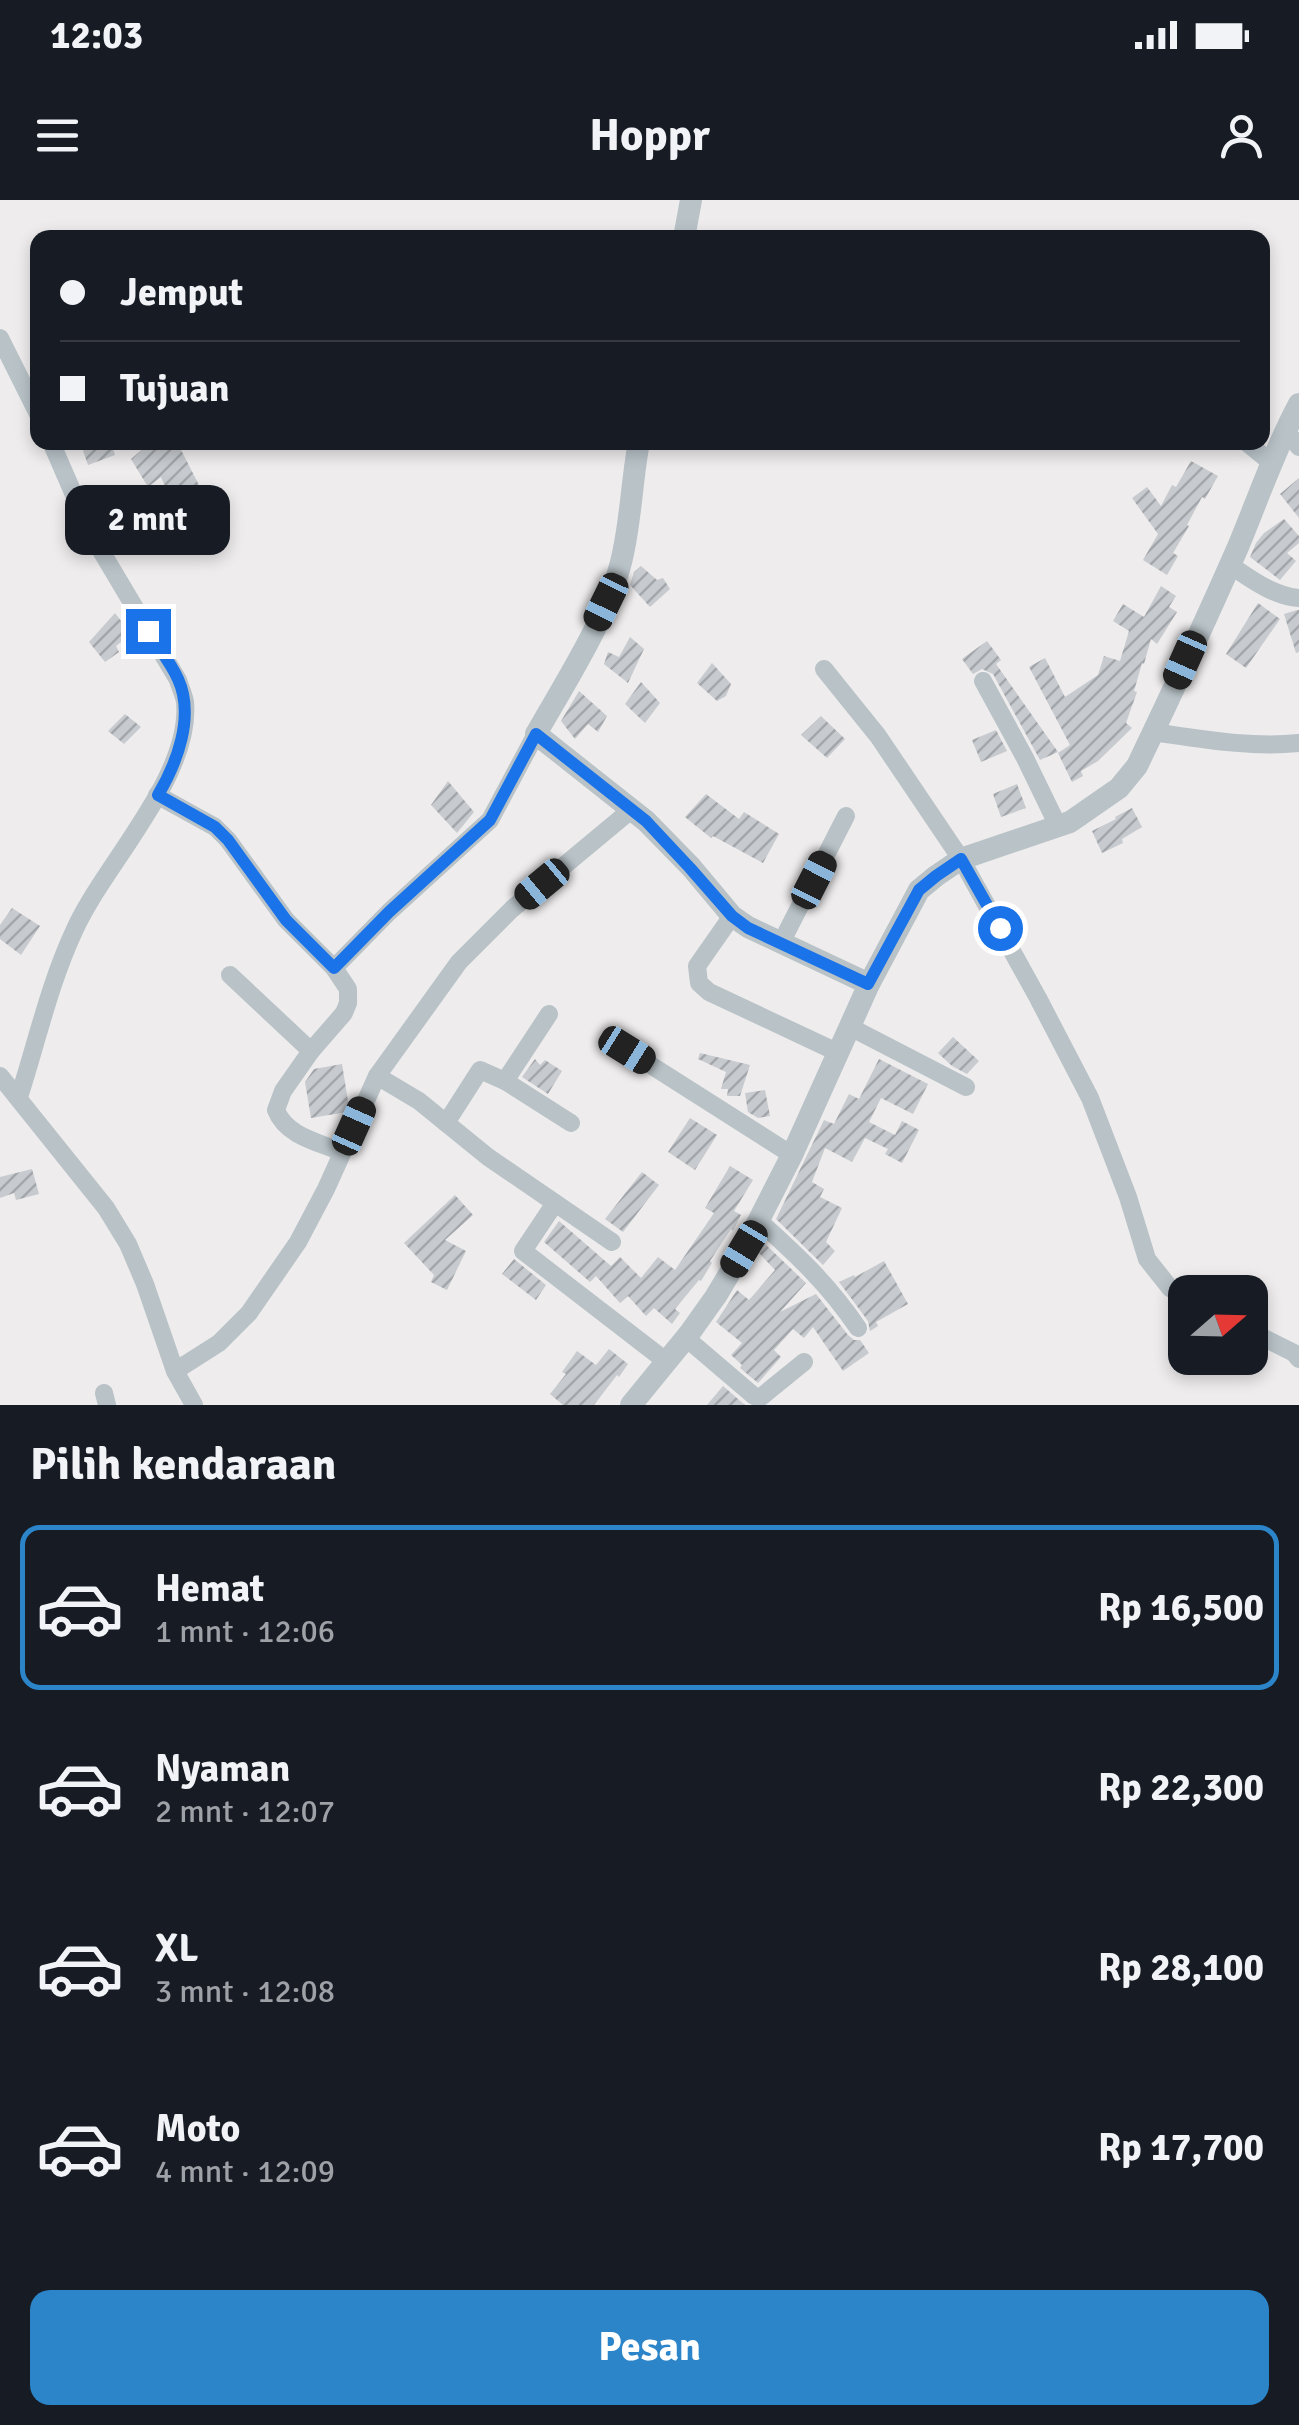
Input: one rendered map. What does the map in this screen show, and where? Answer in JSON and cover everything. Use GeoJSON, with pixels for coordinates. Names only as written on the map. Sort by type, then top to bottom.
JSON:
{"type":"FeatureCollection","features":[{"type":"Feature","properties":{"kind":"street"},"geometry":{"type":"LineString","coordinates":[[685,230],[691,200]]}},
{"type":"Feature","properties":{"kind":"street"},"geometry":{"type":"LineString","coordinates":[[0,338],[30,398]]}},
{"type":"Feature","properties":{"kind":"street"},"geometry":{"type":"LineString","coordinates":[[632,1405],[716,1296],[759,1221],[868,984],[919,890],[961,859],[1058,826],[1093,808],[1119,788],[1137,766],[1273,464],[1292,439],[1299,404]]}},
{"type":"Feature","properties":{"kind":"street"},"geometry":{"type":"LineString","coordinates":[[18,1098],[76,925],[158,795],[178,753],[185,702],[178,680],[91,534],[54,450]]}},
{"type":"Feature","properties":{"kind":"street"},"geometry":{"type":"LineString","coordinates":[[334,968],[490,820],[576,664],[620,568],[638,450]]}},
{"type":"Feature","properties":{"kind":"street"},"geometry":{"type":"LineString","coordinates":[[1256,450],[1273,464]]}},
{"type":"Feature","properties":{"kind":"street"},"geometry":{"type":"LineString","coordinates":[[1230,566],[1265,588],[1299,598]]}},
{"type":"Feature","properties":{"kind":"street"},"geometry":{"type":"LineString","coordinates":[[824,669],[888,750],[961,859],[1090,1098],[1148,1258],[1168,1285]]}},
{"type":"Feature","properties":{"kind":"street"},"geometry":{"type":"LineString","coordinates":[[983,681],[1058,826]]}},
{"type":"Feature","properties":{"kind":"street"},"geometry":{"type":"LineString","coordinates":[[1153,732],[1222,742],[1299,742]]}},
{"type":"Feature","properties":{"kind":"street"},"geometry":{"type":"LineString","coordinates":[[536,734],[646,821],[732,916],[748,928],[868,984]]}},
{"type":"Feature","properties":{"kind":"street"},"geometry":{"type":"LineString","coordinates":[[158,795],[215,827],[228,840],[286,920],[334,968],[348,989],[344,1013],[311,1051],[283,1091],[276,1110],[288,1129],[342,1152]]}},
{"type":"Feature","properties":{"kind":"street"},"geometry":{"type":"LineString","coordinates":[[175,1371],[219,1343],[249,1312],[298,1242],[376,1076],[459,962],[512,908],[631,810]]}},
{"type":"Feature","properties":{"kind":"street"},"geometry":{"type":"LineString","coordinates":[[782,943],[846,816]]}},
{"type":"Feature","properties":{"kind":"street"},"geometry":{"type":"LineString","coordinates":[[732,916],[697,966],[699,984],[839,1053]]}},
{"type":"Feature","properties":{"kind":"street"},"geometry":{"type":"LineString","coordinates":[[230,975],[311,1051]]}},
{"type":"Feature","properties":{"kind":"street"},"geometry":{"type":"LineString","coordinates":[[505,1081],[550,1014]]}},
{"type":"Feature","properties":{"kind":"street"},"geometry":{"type":"LineString","coordinates":[[850,1027],[966,1088]]}},
{"type":"Feature","properties":{"kind":"street"},"geometry":{"type":"LineString","coordinates":[[627,1050],[792,1154]]}},
{"type":"Feature","properties":{"kind":"street"},"geometry":{"type":"LineString","coordinates":[[446,1123],[480,1070],[571,1122]]}},
{"type":"Feature","properties":{"kind":"street"},"geometry":{"type":"LineString","coordinates":[[0,1076],[106,1208],[128,1244],[175,1371],[194,1405]]}},
{"type":"Feature","properties":{"kind":"street"},"geometry":{"type":"LineString","coordinates":[[376,1076],[419,1101],[488,1157],[612,1242]]}},
{"type":"Feature","properties":{"kind":"street"},"geometry":{"type":"LineString","coordinates":[[556,1203],[523,1250],[667,1362]]}},
{"type":"Feature","properties":{"kind":"street"},"geometry":{"type":"LineString","coordinates":[[759,1221],[833,1292],[858,1328]]}},
{"type":"Feature","properties":{"kind":"street"},"geometry":{"type":"LineString","coordinates":[[686,1338],[761,1398],[804,1362]]}},
{"type":"Feature","properties":{"kind":"street"},"geometry":{"type":"LineString","coordinates":[[1268,1340],[1299,1360]]}},
{"type":"Feature","properties":{"kind":"building"},"geometry":{"type":"Polygon","coordinates":[[[83,450],[113,450],[115,455],[88,465],[83,450]]]}},
{"type":"Feature","properties":{"kind":"building"},"geometry":{"type":"Polygon","coordinates":[[[142,450],[181,450],[202,491],[175,509],[161,477],[148,487],[131,459],[142,450]]]}},
{"type":"Feature","properties":{"kind":"building"},"geometry":{"type":"Polygon","coordinates":[[[1191,461],[1218,476],[1187,525],[1173,553],[1178,556],[1167,575],[1143,560],[1158,534],[1132,498],[1147,487],[1161,506],[1191,461]]]}},
{"type":"Feature","properties":{"kind":"building"},"geometry":{"type":"Polygon","coordinates":[[[1299,478],[1299,518],[1280,494],[1299,478]]]}},
{"type":"Feature","properties":{"kind":"building"},"geometry":{"type":"Polygon","coordinates":[[[1284,519],[1299,536],[1299,543],[1287,553],[1296,561],[1280,580],[1250,557],[1264,533],[1284,519]]]}},
{"type":"Feature","properties":{"kind":"building"},"geometry":{"type":"Polygon","coordinates":[[[641,566],[657,580],[663,578],[670,589],[650,607],[630,585],[634,572],[641,566]]]}},
{"type":"Feature","properties":{"kind":"building"},"geometry":{"type":"Polygon","coordinates":[[[1161,586],[1176,596],[1169,607],[1177,612],[1157,644],[1151,639],[1126,723],[1132,728],[1072,782],[1058,753],[1070,745],[1029,667],[1045,658],[1065,697],[1098,675],[1104,656],[1120,661],[1129,631],[1113,621],[1123,604],[1144,617],[1161,586]]]}},
{"type":"Feature","properties":{"kind":"building"},"geometry":{"type":"Polygon","coordinates":[[[1258,603],[1280,619],[1246,668],[1226,654],[1258,603]]]}},
{"type":"Feature","properties":{"kind":"building"},"geometry":{"type":"Polygon","coordinates":[[[1299,610],[1299,652],[1296,653],[1284,614],[1299,610]]]}},
{"type":"Feature","properties":{"kind":"building"},"geometry":{"type":"Polygon","coordinates":[[[115,613],[131,634],[116,646],[119,652],[105,662],[89,642],[115,613]]]}},
{"type":"Feature","properties":{"kind":"building"},"geometry":{"type":"Polygon","coordinates":[[[630,637],[644,649],[628,683],[604,664],[608,652],[619,657],[630,637]]]}},
{"type":"Feature","properties":{"kind":"building"},"geometry":{"type":"Polygon","coordinates":[[[987,641],[1001,660],[996,664],[1058,752],[1040,760],[993,674],[982,669],[973,674],[962,659],[987,641]]]}},
{"type":"Feature","properties":{"kind":"building"},"geometry":{"type":"Polygon","coordinates":[[[712,663],[731,684],[726,696],[717,701],[697,683],[712,663]]]}},
{"type":"Feature","properties":{"kind":"building"},"geometry":{"type":"Polygon","coordinates":[[[641,682],[660,703],[645,723],[625,704],[641,682]]]}},
{"type":"Feature","properties":{"kind":"building"},"geometry":{"type":"Polygon","coordinates":[[[579,691],[607,716],[598,732],[588,724],[575,739],[561,721],[579,691]]]}},
{"type":"Feature","properties":{"kind":"building"},"geometry":{"type":"Polygon","coordinates":[[[125,714],[141,727],[124,744],[108,731],[125,714]]]}},
{"type":"Feature","properties":{"kind":"building"},"geometry":{"type":"Polygon","coordinates":[[[821,716],[845,739],[827,758],[801,735],[821,716]]]}},
{"type":"Feature","properties":{"kind":"building"},"geometry":{"type":"Polygon","coordinates":[[[996,730],[1007,751],[981,762],[972,740],[996,730]]]}},
{"type":"Feature","properties":{"kind":"building"},"geometry":{"type":"Polygon","coordinates":[[[448,781],[474,812],[457,833],[431,805],[448,781]]]}},
{"type":"Feature","properties":{"kind":"building"},"geometry":{"type":"Polygon","coordinates":[[[1017,784],[1026,808],[1001,817],[993,794],[1017,784]]]}},
{"type":"Feature","properties":{"kind":"building"},"geometry":{"type":"Polygon","coordinates":[[[706,794],[739,819],[744,812],[779,834],[763,863],[711,838],[685,817],[706,794]]]}},
{"type":"Feature","properties":{"kind":"building"},"geometry":{"type":"Polygon","coordinates":[[[1132,808],[1142,827],[1122,839],[1123,843],[1102,853],[1092,831],[1132,808]]]}},
{"type":"Feature","properties":{"kind":"building"},"geometry":{"type":"Polygon","coordinates":[[[12,908],[40,926],[21,955],[0,939],[0,925],[12,908]]]}},
{"type":"Feature","properties":{"kind":"building"},"geometry":{"type":"Polygon","coordinates":[[[953,1037],[979,1061],[967,1074],[938,1053],[953,1037]]]}},
{"type":"Feature","properties":{"kind":"building"},"geometry":{"type":"Polygon","coordinates":[[[700,1053],[750,1065],[740,1096],[727,1096],[728,1089],[721,1089],[726,1072],[698,1059],[700,1053]]]}},
{"type":"Feature","properties":{"kind":"building"},"geometry":{"type":"Polygon","coordinates":[[[535,1059],[540,1065],[545,1060],[562,1071],[548,1094],[522,1077],[535,1059]]]}},
{"type":"Feature","properties":{"kind":"building"},"geometry":{"type":"Polygon","coordinates":[[[879,1059],[928,1084],[913,1114],[881,1098],[869,1122],[895,1135],[902,1121],[919,1130],[902,1163],[885,1154],[888,1149],[865,1138],[852,1162],[825,1148],[812,1182],[824,1189],[820,1197],[842,1208],[826,1242],[835,1251],[823,1265],[776,1219],[824,1120],[834,1124],[849,1094],[859,1099],[879,1059]]]}},
{"type":"Feature","properties":{"kind":"building"},"geometry":{"type":"Polygon","coordinates":[[[342,1064],[347,1112],[311,1118],[305,1082],[314,1069],[342,1064]]]}},
{"type":"Feature","properties":{"kind":"building"},"geometry":{"type":"Polygon","coordinates":[[[765,1090],[770,1116],[758,1118],[748,1112],[745,1093],[765,1090]]]}},
{"type":"Feature","properties":{"kind":"building"},"geometry":{"type":"Polygon","coordinates":[[[690,1118],[717,1135],[695,1170],[668,1152],[690,1118]]]}},
{"type":"Feature","properties":{"kind":"building"},"geometry":{"type":"Polygon","coordinates":[[[730,1166],[753,1180],[734,1211],[741,1215],[701,1281],[675,1309],[680,1313],[672,1324],[654,1308],[646,1316],[628,1296],[620,1303],[596,1276],[590,1282],[544,1242],[559,1221],[611,1266],[620,1257],[641,1278],[658,1257],[675,1270],[714,1213],[705,1208],[730,1166]]]}},
{"type":"Feature","properties":{"kind":"building"},"geometry":{"type":"Polygon","coordinates":[[[32,1169],[39,1194],[16,1200],[14,1193],[0,1198],[0,1177],[32,1169]]]}},
{"type":"Feature","properties":{"kind":"building"},"geometry":{"type":"Polygon","coordinates":[[[642,1172],[659,1185],[623,1232],[605,1219],[642,1172]]]}},
{"type":"Feature","properties":{"kind":"building"},"geometry":{"type":"Polygon","coordinates":[[[455,1195],[473,1215],[445,1240],[466,1251],[447,1290],[431,1282],[434,1275],[404,1243],[455,1195]]]}},
{"type":"Feature","properties":{"kind":"building"},"geometry":{"type":"Polygon","coordinates":[[[764,1243],[806,1283],[780,1312],[816,1294],[848,1335],[860,1340],[869,1353],[843,1371],[813,1327],[804,1338],[793,1329],[774,1350],[781,1357],[758,1383],[740,1368],[742,1365],[731,1355],[742,1343],[716,1322],[737,1290],[749,1300],[775,1270],[759,1253],[764,1243]]]}},
{"type":"Feature","properties":{"kind":"building"},"geometry":{"type":"Polygon","coordinates":[[[514,1259],[546,1285],[536,1300],[502,1274],[514,1259]]]}},
{"type":"Feature","properties":{"kind":"building"},"geometry":{"type":"Polygon","coordinates":[[[884,1261],[908,1304],[876,1322],[878,1326],[870,1331],[868,1321],[839,1282],[884,1261]]]}},
{"type":"Feature","properties":{"kind":"building"},"geometry":{"type":"Polygon","coordinates":[[[609,1349],[628,1364],[594,1405],[563,1405],[550,1394],[577,1351],[596,1365],[609,1349]]]}},
{"type":"Feature","properties":{"kind":"building"},"geometry":{"type":"Polygon","coordinates":[[[723,1386],[745,1405],[707,1405],[723,1386]]]}},
{"type":"Feature","properties":{"kind":"route"},"geometry":{"type":"LineString","coordinates":[[148,631],[178,680],[185,702],[178,753],[158,795],[215,827],[286,920],[334,968],[490,820],[536,734],[646,821],[732,916],[748,928],[868,984],[919,890],[961,859],[1000,928]]}}]}
